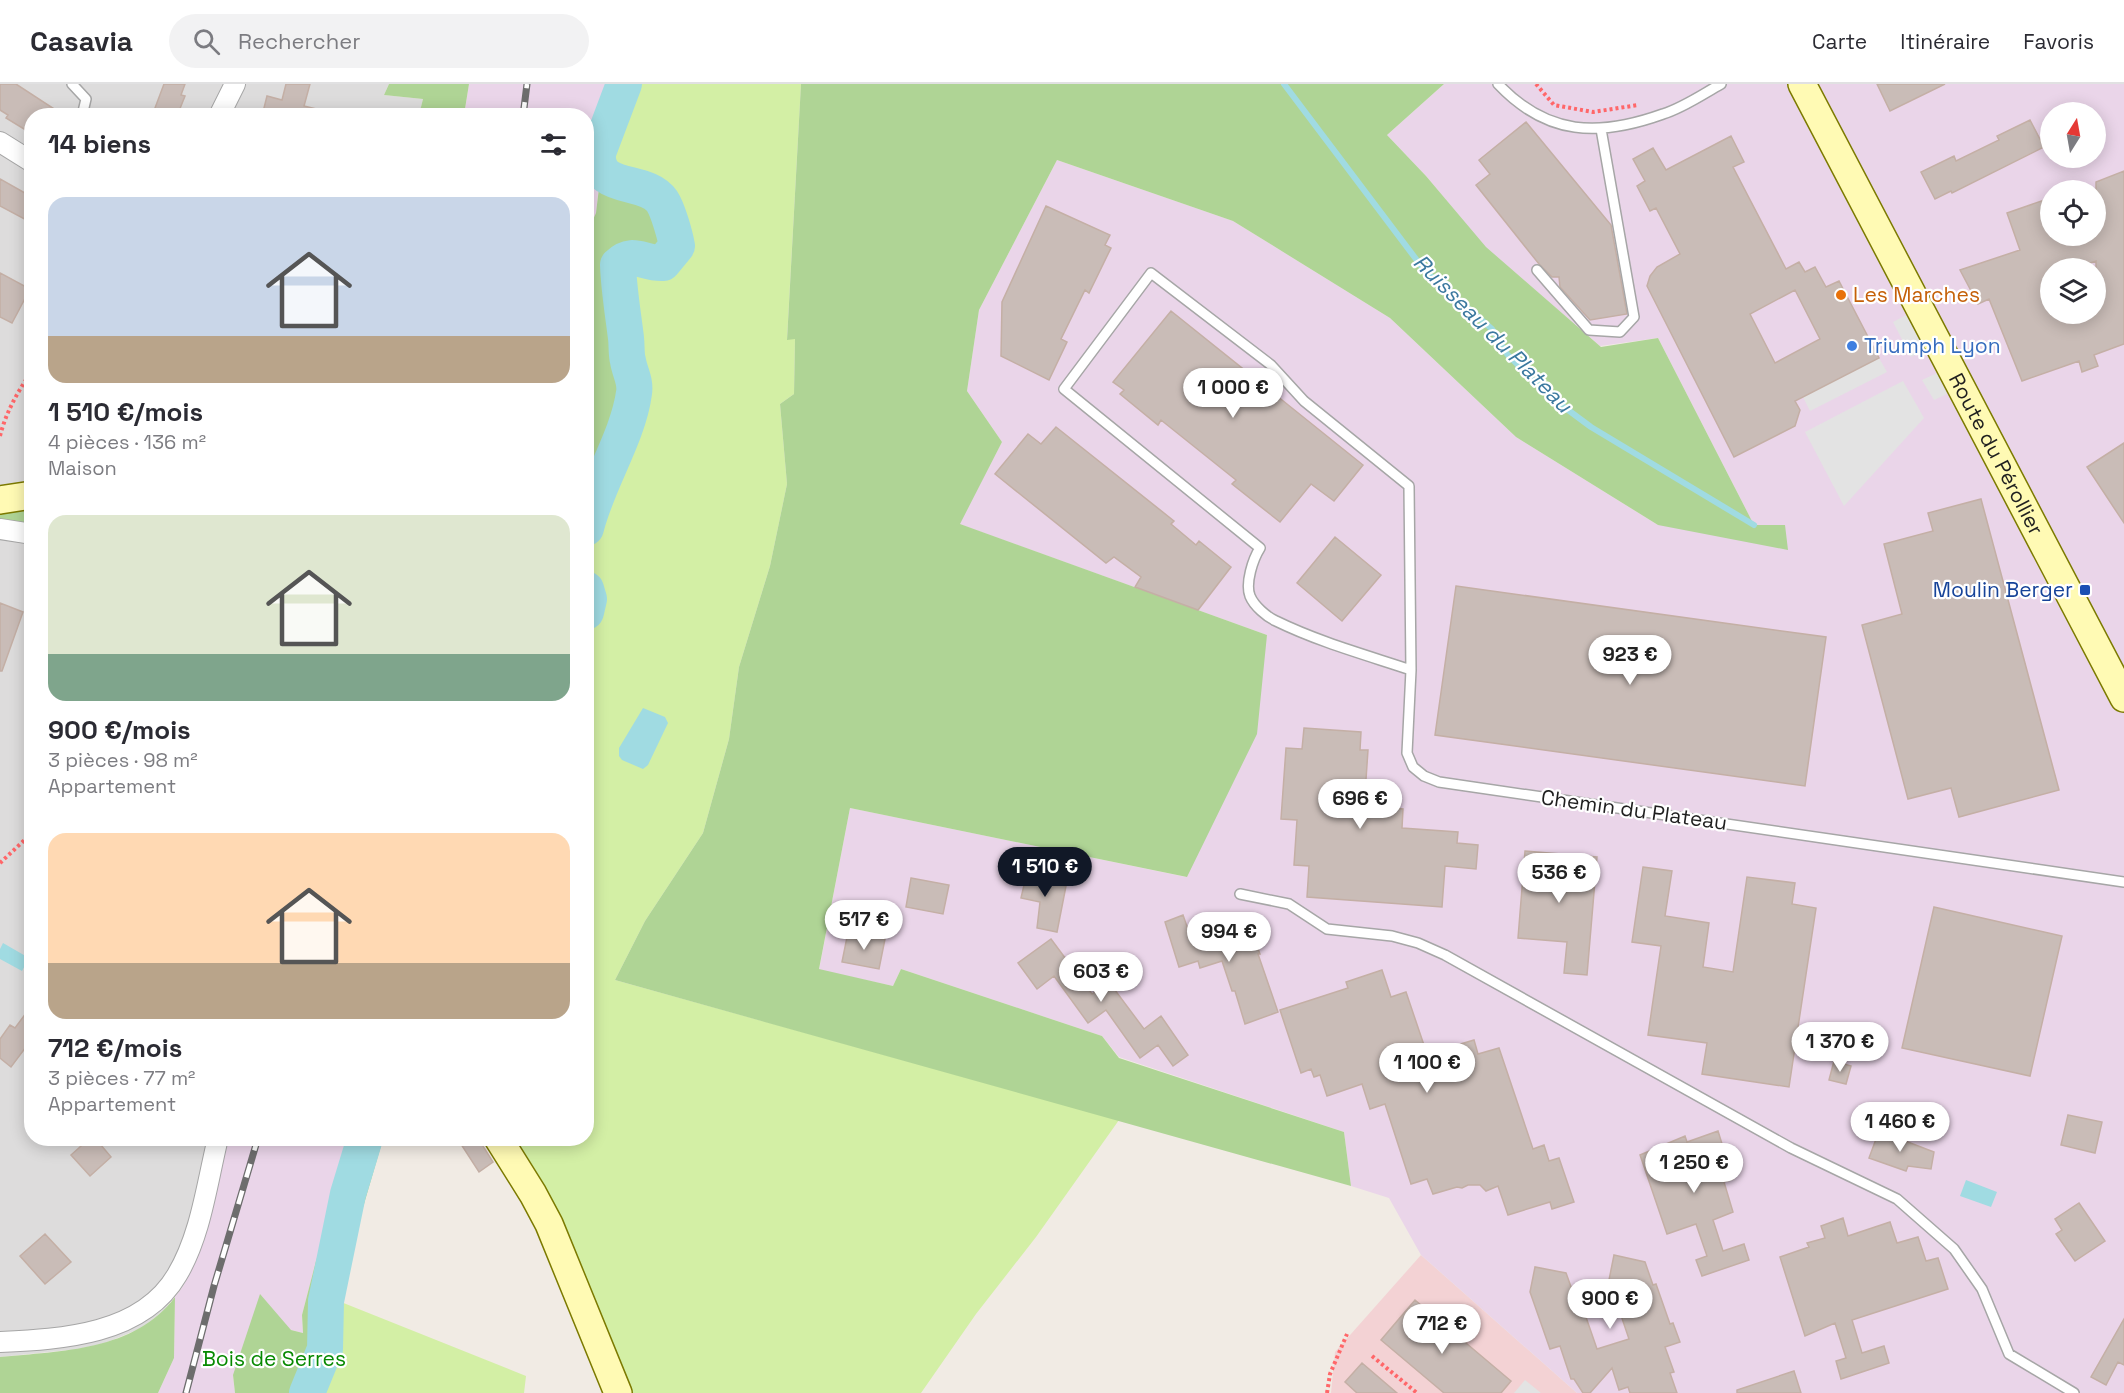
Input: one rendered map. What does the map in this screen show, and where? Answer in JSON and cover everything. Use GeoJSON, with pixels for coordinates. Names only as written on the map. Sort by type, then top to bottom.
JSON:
{"type":"FeatureCollection","features":[{"type":"Feature","properties":{"kind":"main road","name":"Route du Pérollier"},"geometry":{"type":"LineString","coordinates":[[1802,84],[2124,698]]}},
{"type":"Feature","properties":{"kind":"main road"},"geometry":{"type":"LineString","coordinates":[[0,500],[24,496]]}},
{"type":"Feature","properties":{"kind":"main road"},"geometry":{"type":"LineString","coordinates":[[503,1146],[549,1224],[618,1393]]}},
{"type":"Feature","properties":{"kind":"street"},"geometry":{"type":"LineString","coordinates":[[223,108],[235,84]]}},
{"type":"Feature","properties":{"kind":"street"},"geometry":{"type":"LineString","coordinates":[[0,142],[24,157]]}},
{"type":"Feature","properties":{"kind":"street"},"geometry":{"type":"LineString","coordinates":[[0,529],[24,533]]}},
{"type":"Feature","properties":{"kind":"street"},"geometry":{"type":"LineString","coordinates":[[0,1342],[107,1328],[140,1313],[154,1303],[177,1276],[192,1241],[216,1146]]}},
{"type":"Feature","properties":{"kind":"lane"},"geometry":{"type":"LineString","coordinates":[[72,84],[86,99],[84,108]]}},
{"type":"Feature","properties":{"kind":"lane"},"geometry":{"type":"LineString","coordinates":[[1498,84],[1512,99],[1532,113],[1565,127],[1602,129],[1665,114],[1721,84]]}},
{"type":"Feature","properties":{"kind":"lane"},"geometry":{"type":"LineString","coordinates":[[1537,270],[1588,330],[1620,332],[1634,317],[1602,129]]}},
{"type":"Feature","properties":{"kind":"lane","name":"Chemin du Plateau"},"geometry":{"type":"LineString","coordinates":[[1411,670],[1274,621],[1260,609],[1251,597],[1249,587],[1251,571],[1260,548],[1064,389],[1151,273],[1271,365],[1304,401],[1409,486],[1411,670],[1407,753],[1413,767],[1424,776],[1439,782],[2124,882]]}},
{"type":"Feature","properties":{"kind":"lane"},"geometry":{"type":"LineString","coordinates":[[1240,894],[1289,904],[1327,929],[1392,936],[1418,943],[1791,1148],[1897,1199],[1954,1249],[1982,1289],[2009,1354],[2074,1393]]}},
{"type":"Feature","properties":{"kind":"path"},"geometry":{"type":"LineString","coordinates":[[1536,84],[1554,105],[1593,112],[1648,104]]}},
{"type":"Feature","properties":{"kind":"path"},"geometry":{"type":"LineString","coordinates":[[0,436],[4,420],[24,383]]}},
{"type":"Feature","properties":{"kind":"path"},"geometry":{"type":"LineString","coordinates":[[0,863],[24,840]]}},
{"type":"Feature","properties":{"kind":"path"},"geometry":{"type":"LineString","coordinates":[[1327,1393],[1330,1374],[1347,1334]]}},
{"type":"Feature","properties":{"kind":"path"},"geometry":{"type":"LineString","coordinates":[[1372,1356],[1416,1393]]}},
{"type":"Feature","properties":{"kind":"shaded area"},"geometry":{"type":"Polygon","coordinates":[[[0,84],[389,84],[384,95],[423,99],[421,108],[24,108],[24,505],[0,508],[0,84]]]}},
{"type":"Feature","properties":{"kind":"shaded area"},"geometry":{"type":"Polygon","coordinates":[[[469,84],[611,84],[613,102],[594,154],[594,108],[465,108],[469,84]]]}},
{"type":"Feature","properties":{"kind":"shaded area"},"geometry":{"type":"Polygon","coordinates":[[[1444,84],[2124,84],[2124,1393],[1577,1393],[1421,1255],[1389,1198],[1351,1186],[1344,1132],[1119,1057],[1102,1036],[901,969],[893,986],[819,970],[850,808],[1186,877],[1267,635],[959,524],[1002,442],[967,391],[979,310],[1057,160],[1233,221],[1390,318],[1516,437],[1658,525],[1754,525],[1658,338],[1600,346],[1483,245],[1426,176],[1387,135],[1444,84]]]}},
{"type":"Feature","properties":{"kind":"shaded area"},"geometry":{"type":"Polygon","coordinates":[[[594,170],[600,177],[594,218],[594,170]]]}},
{"type":"Feature","properties":{"kind":"shaded area"},"geometry":{"type":"Polygon","coordinates":[[[1906,315],[1925,350],[1911,357],[1893,322],[1906,315]]]}},
{"type":"Feature","properties":{"kind":"shaded area"},"geometry":{"type":"Polygon","coordinates":[[[1879,358],[1887,372],[1810,411],[1803,397],[1879,358]]]}},
{"type":"Feature","properties":{"kind":"shaded area"},"geometry":{"type":"Polygon","coordinates":[[[1937,373],[1947,394],[1934,400],[1922,380],[1937,373]]]}},
{"type":"Feature","properties":{"kind":"shaded area"},"geometry":{"type":"Polygon","coordinates":[[[1903,381],[1924,418],[1844,506],[1805,432],[1903,381]]]}},
{"type":"Feature","properties":{"kind":"shaded area"},"geometry":{"type":"Polygon","coordinates":[[[0,521],[24,525],[24,1146],[225,1146],[197,1256],[184,1285],[165,1309],[144,1327],[105,1343],[78,1349],[0,1357],[0,521]]]}},
{"type":"Feature","properties":{"kind":"shaded area"},"geometry":{"type":"Polygon","coordinates":[[[225,1146],[353,1146],[316,1261],[302,1315],[303,1333],[291,1330],[233,1375],[235,1393],[158,1393],[174,1358],[175,1297],[184,1285],[197,1256],[225,1146]]]}},
{"type":"Feature","properties":{"kind":"shaded area"},"geometry":{"type":"Polygon","coordinates":[[[1421,1255],[1577,1393],[1331,1393],[1335,1352],[1421,1255]]]}},
{"type":"Feature","properties":{"kind":"shaded area"},"geometry":{"type":"Polygon","coordinates":[[[1525,1380],[1541,1393],[1514,1393],[1525,1380]]]}},
{"type":"Feature","properties":{"kind":"green space"},"geometry":{"type":"Polygon","coordinates":[[[389,84],[469,84],[465,108],[421,108],[423,99],[384,95],[389,84]]]}},
{"type":"Feature","properties":{"kind":"green space"},"geometry":{"type":"Polygon","coordinates":[[[624,84],[801,84],[787,339],[795,338],[794,394],[780,404],[787,484],[770,566],[739,667],[729,739],[703,833],[645,921],[615,980],[1119,1120],[1036,1237],[976,1314],[921,1393],[619,1393],[504,1146],[594,1146],[594,505],[626,423],[634,379],[627,361],[618,265],[625,259],[631,258],[646,262],[650,192],[603,175],[597,165],[598,153],[624,84]]]}},
{"type":"Feature","properties":{"kind":"green space"},"geometry":{"type":"Polygon","coordinates":[[[801,84],[1444,84],[1387,135],[1426,176],[1486,247],[1601,347],[1658,338],[1754,525],[1785,525],[1788,550],[1658,525],[1516,437],[1390,318],[1233,221],[1057,160],[979,310],[967,391],[1002,442],[960,524],[1267,635],[1257,734],[1187,877],[850,808],[819,969],[893,986],[901,969],[1102,1036],[1119,1058],[1344,1132],[1351,1186],[615,980],[645,921],[703,833],[729,739],[739,667],[770,566],[787,484],[780,404],[794,394],[795,339],[787,340],[801,84]]]}},
{"type":"Feature","properties":{"kind":"green space"},"geometry":{"type":"Polygon","coordinates":[[[601,171],[603,175],[650,192],[662,201],[677,246],[663,263],[629,258],[618,265],[621,314],[626,338],[627,361],[634,379],[634,392],[626,423],[598,491],[594,490],[594,217],[601,171]]]}},
{"type":"Feature","properties":{"kind":"green space"},"geometry":{"type":"Polygon","coordinates":[[[24,505],[24,525],[0,521],[0,508],[24,505]]]}},
{"type":"Feature","properties":{"kind":"green space","name":"Bois de Serres"},"geometry":{"type":"Polygon","coordinates":[[[353,1146],[381,1146],[336,1300],[337,1349],[323,1393],[235,1393],[233,1375],[260,1294],[291,1330],[303,1333],[302,1315],[316,1261],[353,1146]]]}},
{"type":"Feature","properties":{"kind":"green space"},"geometry":{"type":"Polygon","coordinates":[[[175,1297],[174,1358],[158,1393],[0,1393],[0,1357],[72,1350],[118,1338],[158,1315],[175,1297]]]}},
{"type":"Feature","properties":{"kind":"green space"},"geometry":{"type":"Polygon","coordinates":[[[336,1300],[526,1376],[524,1393],[323,1393],[337,1349],[336,1300]]]}},
{"type":"Feature","properties":{"kind":"water"},"geometry":{"type":"Polygon","coordinates":[[[643,708],[665,717],[668,723],[648,765],[643,769],[622,760],[619,756],[619,748],[643,708]]]}},
{"type":"Feature","properties":{"kind":"water"},"geometry":{"type":"Polygon","coordinates":[[[3,943],[24,955],[22,971],[0,959],[0,949],[3,943]]]}},
{"type":"Feature","properties":{"kind":"water"},"geometry":{"type":"Polygon","coordinates":[[[1966,1180],[1997,1192],[1991,1207],[1960,1196],[1966,1180]]]}},
{"type":"Feature","properties":{"kind":"building"},"geometry":{"type":"Polygon","coordinates":[[[0,84],[16,84],[53,108],[24,108],[24,129],[6,118],[8,115],[0,110],[0,84]]]}},
{"type":"Feature","properties":{"kind":"building"},"geometry":{"type":"Polygon","coordinates":[[[164,84],[185,84],[181,95],[185,96],[180,108],[155,108],[164,84]]]}},
{"type":"Feature","properties":{"kind":"building"},"geometry":{"type":"Polygon","coordinates":[[[286,84],[310,84],[304,106],[312,108],[264,108],[267,96],[282,100],[286,84]]]}},
{"type":"Feature","properties":{"kind":"building"},"geometry":{"type":"Polygon","coordinates":[[[1877,84],[1945,84],[1890,111],[1877,84]]]}},
{"type":"Feature","properties":{"kind":"building"},"geometry":{"type":"Polygon","coordinates":[[[2030,120],[2040,139],[2040,149],[1952,193],[1951,191],[1935,199],[1921,172],[1954,156],[1956,161],[1999,140],[1997,136],[2030,120]]]}},
{"type":"Feature","properties":{"kind":"building"},"geometry":{"type":"Polygon","coordinates":[[[1526,122],[1611,225],[1627,314],[1590,320],[1560,287],[1559,277],[1552,277],[1539,264],[1476,185],[1490,174],[1479,160],[1526,122]]]}},
{"type":"Feature","properties":{"kind":"building"},"geometry":{"type":"Polygon","coordinates":[[[1731,136],[1744,162],[1733,167],[1786,269],[1799,262],[1805,272],[1815,267],[1826,287],[1839,281],[1879,358],[1795,401],[1800,410],[1795,426],[1734,457],[1647,286],[1650,276],[1657,267],[1680,254],[1656,208],[1650,211],[1637,186],[1645,181],[1633,159],[1653,148],[1666,170],[1731,136]],[[1795,290],[1750,314],[1775,363],[1820,339],[1795,290]]]}},
{"type":"Feature","properties":{"kind":"building"},"geometry":{"type":"Polygon","coordinates":[[[2124,171],[2124,344],[2094,355],[2098,366],[2082,372],[2079,361],[2022,381],[1989,299],[1978,304],[1960,270],[2020,250],[2007,213],[2040,201],[2040,246],[2106,246],[2106,180],[2101,180],[2124,171]]]}},
{"type":"Feature","properties":{"kind":"building"},"geometry":{"type":"Polygon","coordinates":[[[0,179],[24,192],[24,219],[0,206],[0,179]]]}},
{"type":"Feature","properties":{"kind":"building"},"geometry":{"type":"Polygon","coordinates":[[[1046,206],[1110,235],[1105,245],[1111,248],[1089,293],[1085,290],[1061,339],[1067,342],[1049,380],[1001,356],[1002,302],[1046,206]]]}},
{"type":"Feature","properties":{"kind":"building"},"geometry":{"type":"Polygon","coordinates":[[[0,273],[24,286],[24,300],[12,323],[0,317],[0,273]]]}},
{"type":"Feature","properties":{"kind":"building"},"geometry":{"type":"Polygon","coordinates":[[[1171,311],[1363,465],[1334,501],[1311,484],[1280,522],[1232,484],[1236,480],[1161,420],[1158,425],[1120,394],[1124,390],[1113,382],[1171,311]]]}},
{"type":"Feature","properties":{"kind":"building"},"geometry":{"type":"Polygon","coordinates":[[[1056,427],[1174,521],[1171,524],[1196,545],[1199,541],[1231,567],[1198,610],[1135,587],[1141,577],[1114,557],[1106,563],[995,474],[1028,434],[1041,444],[1056,427]]]}},
{"type":"Feature","properties":{"kind":"building"},"geometry":{"type":"Polygon","coordinates":[[[2124,443],[2124,523],[2087,467],[2124,443]]]}},
{"type":"Feature","properties":{"kind":"building"},"geometry":{"type":"Polygon","coordinates":[[[1981,499],[2059,790],[1959,817],[1951,788],[1908,799],[1862,625],[1902,614],[1884,544],[1933,531],[1928,513],[1981,499]]]}},
{"type":"Feature","properties":{"kind":"building"},"geometry":{"type":"Polygon","coordinates":[[[1335,537],[1381,575],[1342,621],[1297,583],[1335,537]]]}},
{"type":"Feature","properties":{"kind":"building"},"geometry":{"type":"Polygon","coordinates":[[[1456,586],[1826,637],[1805,786],[1435,735],[1456,586]]]}},
{"type":"Feature","properties":{"kind":"building"},"geometry":{"type":"Polygon","coordinates":[[[0,603],[23,612],[2,671],[0,671],[0,603]]]}},
{"type":"Feature","properties":{"kind":"building"},"geometry":{"type":"Polygon","coordinates":[[[1304,728],[1361,732],[1360,750],[1368,750],[1365,794],[1369,795],[1368,806],[1403,809],[1402,828],[1458,832],[1457,843],[1478,845],[1476,869],[1445,866],[1442,907],[1307,897],[1309,866],[1294,865],[1297,820],[1281,819],[1286,748],[1302,749],[1304,728]]]}},
{"type":"Feature","properties":{"kind":"building"},"geometry":{"type":"Polygon","coordinates":[[[1525,851],[1597,857],[1587,975],[1564,973],[1567,942],[1518,938],[1525,851]]]}},
{"type":"Feature","properties":{"kind":"building"},"geometry":{"type":"Polygon","coordinates":[[[1643,867],[1672,871],[1665,916],[1709,923],[1703,967],[1733,972],[1747,877],[1795,883],[1792,904],[1816,908],[1789,1087],[1702,1074],[1707,1043],[1648,1035],[1661,946],[1632,942],[1643,867]]]}},
{"type":"Feature","properties":{"kind":"building"},"geometry":{"type":"Polygon","coordinates":[[[1028,868],[1047,871],[1045,882],[1066,886],[1057,932],[1037,928],[1040,902],[1021,898],[1028,868]]]}},
{"type":"Feature","properties":{"kind":"building"},"geometry":{"type":"Polygon","coordinates":[[[911,878],[949,885],[943,914],[906,907],[911,878]]]}},
{"type":"Feature","properties":{"kind":"building"},"geometry":{"type":"Polygon","coordinates":[[[1934,907],[2062,936],[2030,1076],[1902,1048],[1934,907]]]}},
{"type":"Feature","properties":{"kind":"building"},"geometry":{"type":"Polygon","coordinates":[[[1183,915],[1191,938],[1212,931],[1213,934],[1253,921],[1259,940],[1255,941],[1260,954],[1258,954],[1278,1012],[1245,1024],[1235,991],[1232,991],[1222,961],[1200,968],[1198,961],[1179,967],[1165,922],[1183,915]]]}},
{"type":"Feature","properties":{"kind":"building"},"geometry":{"type":"Polygon","coordinates":[[[848,932],[885,939],[879,969],[842,962],[848,932]]]}},
{"type":"Feature","properties":{"kind":"building"},"geometry":{"type":"Polygon","coordinates":[[[1051,939],[1092,994],[1109,982],[1144,1029],[1161,1016],[1188,1055],[1173,1066],[1158,1045],[1140,1058],[1106,1010],[1088,1023],[1054,976],[1037,989],[1018,963],[1051,939]]]}},
{"type":"Feature","properties":{"kind":"building"},"geometry":{"type":"Polygon","coordinates":[[[1382,970],[1391,997],[1406,992],[1427,1054],[1474,1040],[1478,1054],[1499,1048],[1533,1149],[1544,1145],[1549,1161],[1559,1158],[1574,1202],[1552,1209],[1550,1202],[1508,1215],[1498,1186],[1486,1191],[1480,1185],[1468,1185],[1433,1194],[1427,1179],[1411,1184],[1385,1104],[1370,1109],[1362,1084],[1327,1096],[1320,1075],[1314,1077],[1311,1069],[1301,1073],[1280,1010],[1348,988],[1346,982],[1382,970]]]}},
{"type":"Feature","properties":{"kind":"building"},"geometry":{"type":"Polygon","coordinates":[[[24,1016],[24,1050],[11,1067],[0,1058],[0,1039],[10,1025],[15,1028],[24,1016]]]}},
{"type":"Feature","properties":{"kind":"building"},"geometry":{"type":"Polygon","coordinates":[[[1834,1061],[1851,1066],[1846,1084],[1829,1080],[1834,1061]]]}},
{"type":"Feature","properties":{"kind":"building"},"geometry":{"type":"Polygon","coordinates":[[[2068,1115],[2102,1122],[2095,1153],[2061,1145],[2068,1115]]]}},
{"type":"Feature","properties":{"kind":"building"},"geometry":{"type":"Polygon","coordinates":[[[1718,1131],[1733,1179],[1724,1182],[1733,1212],[1713,1220],[1723,1251],[1744,1244],[1749,1260],[1702,1276],[1696,1260],[1707,1256],[1696,1224],[1667,1234],[1640,1155],[1685,1136],[1687,1142],[1718,1131]]]}},
{"type":"Feature","properties":{"kind":"building"},"geometry":{"type":"Polygon","coordinates":[[[1879,1131],[1934,1152],[1931,1169],[1908,1166],[1906,1171],[1869,1158],[1879,1131]]]}},
{"type":"Feature","properties":{"kind":"building"},"geometry":{"type":"Polygon","coordinates":[[[81,1146],[102,1146],[111,1157],[90,1176],[71,1155],[81,1146]]]}},
{"type":"Feature","properties":{"kind":"building"},"geometry":{"type":"Polygon","coordinates":[[[462,1146],[483,1146],[493,1162],[479,1172],[462,1146]]]}},
{"type":"Feature","properties":{"kind":"building"},"geometry":{"type":"Polygon","coordinates":[[[2079,1203],[2105,1241],[2075,1261],[2056,1234],[2062,1230],[2055,1219],[2079,1203]]]}},
{"type":"Feature","properties":{"kind":"building"},"geometry":{"type":"Polygon","coordinates":[[[1843,1218],[1848,1236],[1890,1222],[1897,1243],[1918,1237],[1926,1261],[1938,1258],[1948,1289],[1852,1320],[1862,1353],[1884,1346],[1889,1363],[1841,1379],[1836,1361],[1846,1358],[1835,1323],[1805,1336],[1780,1257],[1809,1247],[1807,1243],[1825,1238],[1821,1226],[1843,1218]]]}},
{"type":"Feature","properties":{"kind":"building"},"geometry":{"type":"Polygon","coordinates":[[[45,1234],[71,1262],[45,1284],[20,1256],[45,1234]]]}},
{"type":"Feature","properties":{"kind":"building"},"geometry":{"type":"Polygon","coordinates":[[[1614,1255],[1645,1262],[1653,1285],[1656,1284],[1670,1324],[1673,1323],[1680,1342],[1665,1347],[1674,1372],[1670,1373],[1677,1393],[1630,1393],[1628,1387],[1619,1390],[1612,1368],[1590,1393],[1583,1393],[1574,1379],[1571,1379],[1560,1346],[1550,1349],[1530,1292],[1535,1267],[1566,1273],[1574,1295],[1578,1294],[1597,1349],[1629,1339],[1609,1280],[1614,1255]]]}},
{"type":"Feature","properties":{"kind":"building"},"geometry":{"type":"Polygon","coordinates":[[[1415,1300],[1511,1381],[1501,1393],[1444,1393],[1381,1340],[1415,1300]]]}},
{"type":"Feature","properties":{"kind":"building"},"geometry":{"type":"Polygon","coordinates":[[[2124,1319],[2124,1365],[2118,1362],[2106,1385],[2091,1377],[2124,1319]]]}},
{"type":"Feature","properties":{"kind":"building"},"geometry":{"type":"Polygon","coordinates":[[[1362,1363],[1397,1393],[1357,1393],[1345,1382],[1362,1363]]]}},
{"type":"Feature","properties":{"kind":"building"},"geometry":{"type":"Polygon","coordinates":[[[1794,1371],[1801,1393],[1737,1393],[1737,1390],[1794,1371]]]}},
{"type":"Feature","properties":{"kind":"waterway"},"geometry":{"type":"LineString","coordinates":[[594,502],[626,426],[634,393],[634,381],[627,356],[618,265],[629,258],[663,263],[677,246],[669,216],[662,201],[645,189],[613,179],[604,174],[599,166],[598,153],[624,84]]}},
{"type":"Feature","properties":{"kind":"waterway","name":"Ruisseau du Plateau"},"geometry":{"type":"LineString","coordinates":[[1284,84],[1425,271],[1492,329],[1507,354],[1534,381],[1591,427],[1754,525]]}},
{"type":"Feature","properties":{"kind":"waterway"},"geometry":{"type":"LineString","coordinates":[[307,1393],[325,1349],[326,1301],[348,1194],[363,1146]]}},
{"type":"Feature","properties":{"kind":"railway"},"geometry":{"type":"LineString","coordinates":[[524,108],[527,84]]}},
{"type":"Feature","properties":{"kind":"railway"},"geometry":{"type":"LineString","coordinates":[[186,1393],[214,1286],[256,1146]]}},
{"type":"Feature","properties":{"kind":"place","name":"Les Marches"},"geometry":{"type":"Point","coordinates":[1841,295]}},
{"type":"Feature","properties":{"kind":"place","name":"Triumph Lyon"},"geometry":{"type":"Point","coordinates":[1852,346]}},
{"type":"Feature","properties":{"kind":"place","name":"Moulin Berger"},"geometry":{"type":"Point","coordinates":[2085,590]}}]}
